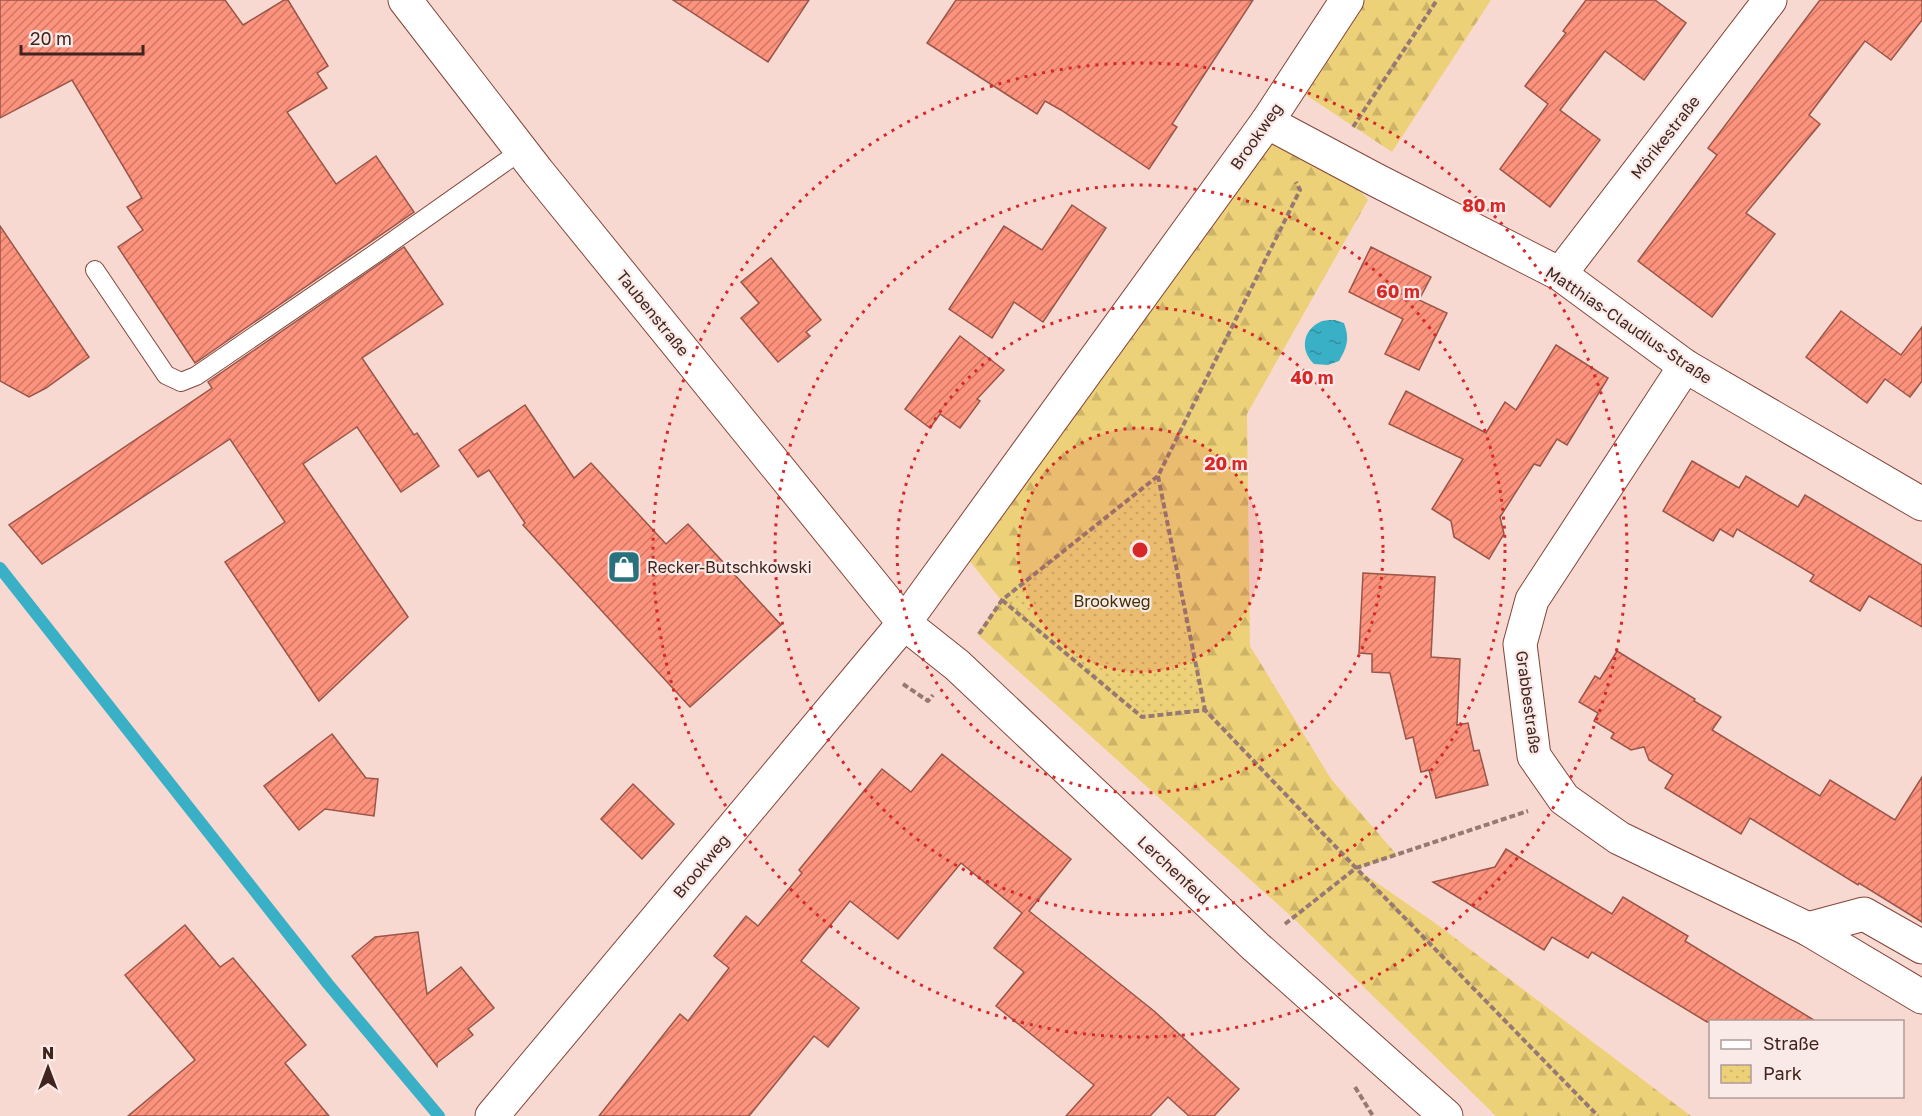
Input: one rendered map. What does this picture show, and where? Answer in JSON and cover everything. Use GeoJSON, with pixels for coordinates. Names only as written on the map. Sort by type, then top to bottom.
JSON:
{"type":"FeatureCollection","features":[{"type":"Feature","properties":{"kind":"street","name":"Taubenstraße"},"geometry":{"type":"LineString","coordinates":[[405,0],[522,150],[904,623]]}},
{"type":"Feature","properties":{"kind":"street","name":"Brookweg"},"geometry":{"type":"LineString","coordinates":[[492,1116],[904,623],[1267,122],[1347,0]]}},
{"type":"Feature","properties":{"kind":"street","name":"Mörikestraße"},"geometry":{"type":"LineString","coordinates":[[1560,274],[1770,0]]}},
{"type":"Feature","properties":{"kind":"street","name":"Matthias-Claudius-Straße"},"geometry":{"type":"LineString","coordinates":[[1267,122],[1560,274],[1685,366],[1922,504]]}},
{"type":"Feature","properties":{"kind":"street","name":"Grabbestraße"},"geometry":{"type":"LineString","coordinates":[[1685,366],[1532,600],[1520,644],[1534,756],[1564,799],[1619,838],[1809,929],[1922,997]]}},
{"type":"Feature","properties":{"kind":"street","name":"Lerchenfeld"},"geometry":{"type":"LineString","coordinates":[[904,623],[957,665],[1256,947],[1446,1116]]}},
{"type":"Feature","properties":{"kind":"street"},"geometry":{"type":"LineString","coordinates":[[1809,929],[1864,914],[1922,948]]}},
{"type":"Feature","properties":{"kind":"lane"},"geometry":{"type":"LineString","coordinates":[[95,270],[166,375],[181,382],[196,376],[522,150]]}},
{"type":"Feature","properties":{"kind":"path"},"geometry":{"type":"LineString","coordinates":[[1333,158],[1437,0]]}},
{"type":"Feature","properties":{"kind":"path"},"geometry":{"type":"LineString","coordinates":[[1205,710],[1142,717],[1002,600],[1158,476],[1300,190],[1296,181]]}},
{"type":"Feature","properties":{"kind":"path"},"geometry":{"type":"LineString","coordinates":[[1158,476],[1205,710],[1598,1116]]}},
{"type":"Feature","properties":{"kind":"path"},"geometry":{"type":"LineString","coordinates":[[1256,947],[1356,868],[1564,799]]}},
{"type":"Feature","properties":{"kind":"green space"},"geometry":{"type":"Polygon","coordinates":[[[1347,0],[1491,0],[1392,152],[1291,85],[1347,0]]]}},
{"type":"Feature","properties":{"kind":"green space"},"geometry":{"type":"Polygon","coordinates":[[[1267,122],[1333,158],[1368,200],[1247,414],[1250,646],[1331,779],[1397,855],[1357,869],[1435,923],[1691,1116],[1496,1116],[1293,918],[977,634],[1001,600],[959,548],[1267,122]]]}},
{"type":"Feature","properties":{"kind":"green space","name":"Brookweg"},"geometry":{"type":"Polygon","coordinates":[[[1158,476],[1205,710],[1142,717],[1002,600],[1158,476]]]}},
{"type":"Feature","properties":{"kind":"water"},"geometry":{"type":"Polygon","coordinates":[[[1335,320],[1344,323],[1346,329],[1347,343],[1344,351],[1339,361],[1328,365],[1314,364],[1306,353],[1306,336],[1320,322],[1335,320]]]}},
{"type":"Feature","properties":{"kind":"building"},"geometry":{"type":"Polygon","coordinates":[[[0,0],[225,0],[243,25],[284,0],[288,0],[328,66],[317,73],[327,88],[287,112],[336,184],[376,156],[414,212],[195,363],[118,247],[143,230],[127,207],[142,198],[72,80],[0,118],[0,0]]]}},
{"type":"Feature","properties":{"kind":"building"},"geometry":{"type":"Polygon","coordinates":[[[673,0],[809,0],[768,62],[673,0]]]}},
{"type":"Feature","properties":{"kind":"building"},"geometry":{"type":"Polygon","coordinates":[[[956,0],[1253,0],[1172,124],[1177,127],[1149,169],[1061,110],[1045,101],[1037,114],[927,43],[956,0]]]}},
{"type":"Feature","properties":{"kind":"building"},"geometry":{"type":"Polygon","coordinates":[[[1586,0],[1655,0],[1686,23],[1644,80],[1605,51],[1560,110],[1600,140],[1550,207],[1500,169],[1548,104],[1525,86],[1566,33],[1563,31],[1586,0]]]}},
{"type":"Feature","properties":{"kind":"building"},"geometry":{"type":"Polygon","coordinates":[[[1820,0],[1922,0],[1922,20],[1891,60],[1865,41],[1809,115],[1820,124],[1746,213],[1775,234],[1712,317],[1638,261],[1717,155],[1708,148],[1820,0]]]}},
{"type":"Feature","properties":{"kind":"building"},"geometry":{"type":"Polygon","coordinates":[[[1072,205],[1106,228],[1043,322],[1014,302],[992,338],[949,309],[1004,226],[1042,250],[1072,205]]]}},
{"type":"Feature","properties":{"kind":"building"},"geometry":{"type":"Polygon","coordinates":[[[0,226],[89,357],[46,388],[29,397],[0,381],[0,226]]]}},
{"type":"Feature","properties":{"kind":"building"},"geometry":{"type":"Polygon","coordinates":[[[404,247],[443,304],[362,358],[414,435],[417,433],[439,466],[401,492],[357,427],[303,464],[408,617],[319,701],[225,562],[285,522],[230,439],[42,564],[9,525],[212,388],[208,382],[404,247]]]}},
{"type":"Feature","properties":{"kind":"building"},"geometry":{"type":"Polygon","coordinates":[[[1371,247],[1431,277],[1419,300],[1447,313],[1419,370],[1385,354],[1403,319],[1349,292],[1371,247]]]}},
{"type":"Feature","properties":{"kind":"building"},"geometry":{"type":"Polygon","coordinates":[[[771,258],[821,320],[806,332],[810,336],[778,362],[741,318],[759,303],[741,282],[771,258]]]}},
{"type":"Feature","properties":{"kind":"building"},"geometry":{"type":"Polygon","coordinates":[[[1841,311],[1901,355],[1922,327],[1922,381],[1910,397],[1885,379],[1867,403],[1806,357],[1841,311]]]}},
{"type":"Feature","properties":{"kind":"building"},"geometry":{"type":"Polygon","coordinates":[[[960,336],[1004,370],[977,399],[980,401],[960,428],[940,414],[930,428],[905,409],[960,336]]]}},
{"type":"Feature","properties":{"kind":"building"},"geometry":{"type":"Polygon","coordinates":[[[1556,345],[1608,378],[1567,445],[1557,439],[1540,466],[1534,464],[1500,517],[1504,534],[1489,559],[1454,537],[1451,521],[1432,509],[1463,459],[1389,424],[1406,391],[1486,433],[1505,402],[1516,410],[1556,345]]]}},
{"type":"Feature","properties":{"kind":"building"},"geometry":{"type":"Polygon","coordinates":[[[525,405],[574,478],[591,463],[666,544],[688,524],[781,625],[690,707],[523,525],[525,523],[489,470],[478,477],[459,450],[525,405]]]}},
{"type":"Feature","properties":{"kind":"building"},"geometry":{"type":"Polygon","coordinates":[[[1692,461],[1739,488],[1746,476],[1798,507],[1805,495],[1922,565],[1922,627],[1869,596],[1860,611],[1810,581],[1814,575],[1737,529],[1733,537],[1720,529],[1713,541],[1663,511],[1692,461]]]}},
{"type":"Feature","properties":{"kind":"building"},"geometry":{"type":"Polygon","coordinates":[[[1363,573],[1435,577],[1431,657],[1460,659],[1457,725],[1468,723],[1474,751],[1479,750],[1488,785],[1436,798],[1429,770],[1421,772],[1413,737],[1406,739],[1390,673],[1372,672],[1372,654],[1359,653],[1363,573]]]}},
{"type":"Feature","properties":{"kind":"building"},"geometry":{"type":"Polygon","coordinates":[[[1617,651],[1721,717],[1712,730],[1820,796],[1830,780],[1895,820],[1922,777],[1922,922],[1750,818],[1741,834],[1665,788],[1673,775],[1649,760],[1644,747],[1631,750],[1611,738],[1614,733],[1594,721],[1598,713],[1579,702],[1595,676],[1600,679],[1617,651]]]}},
{"type":"Feature","properties":{"kind":"building"},"geometry":{"type":"Polygon","coordinates":[[[332,734],[366,778],[378,779],[374,816],[325,809],[299,830],[264,786],[332,734]]]}},
{"type":"Feature","properties":{"kind":"building"},"geometry":{"type":"Polygon","coordinates":[[[942,754],[1071,859],[1029,911],[1154,1011],[1239,1089],[1214,1116],[1189,1116],[1168,1097],[1150,1116],[1066,1116],[1094,1085],[996,1006],[1024,972],[994,948],[1022,913],[961,863],[898,939],[850,901],[801,961],[859,1008],[828,1047],[814,1036],[749,1116],[599,1116],[680,1014],[688,1021],[729,968],[714,956],[746,916],[758,926],[802,873],[799,870],[882,769],[911,792],[942,754]]]}},
{"type":"Feature","properties":{"kind":"building"},"geometry":{"type":"Polygon","coordinates":[[[633,784],[674,824],[642,859],[601,819],[633,784]]]}},
{"type":"Feature","properties":{"kind":"building"},"geometry":{"type":"Polygon","coordinates":[[[1506,849],[1612,914],[1623,897],[1688,936],[1685,941],[1814,1020],[1709,1020],[1707,1022],[1592,952],[1588,958],[1552,937],[1544,950],[1433,882],[1495,867],[1506,849]]]}},
{"type":"Feature","properties":{"kind":"building"},"geometry":{"type":"Polygon","coordinates":[[[185,925],[220,967],[233,958],[306,1045],[285,1063],[329,1116],[128,1116],[195,1060],[125,975],[185,925]]]}},
{"type":"Feature","properties":{"kind":"building"},"geometry":{"type":"Polygon","coordinates":[[[418,932],[427,994],[461,967],[494,1008],[468,1029],[473,1035],[437,1063],[437,1066],[352,956],[375,937],[418,932]]]}},
{"type":"Feature","properties":{"kind":"waterway"},"geometry":{"type":"LineString","coordinates":[[0,568],[328,984],[439,1116]]}},
{"type":"Feature","properties":{"kind":"place","name":"Recker-Butschkowski"},"geometry":{"type":"Point","coordinates":[624,567]}}]}
